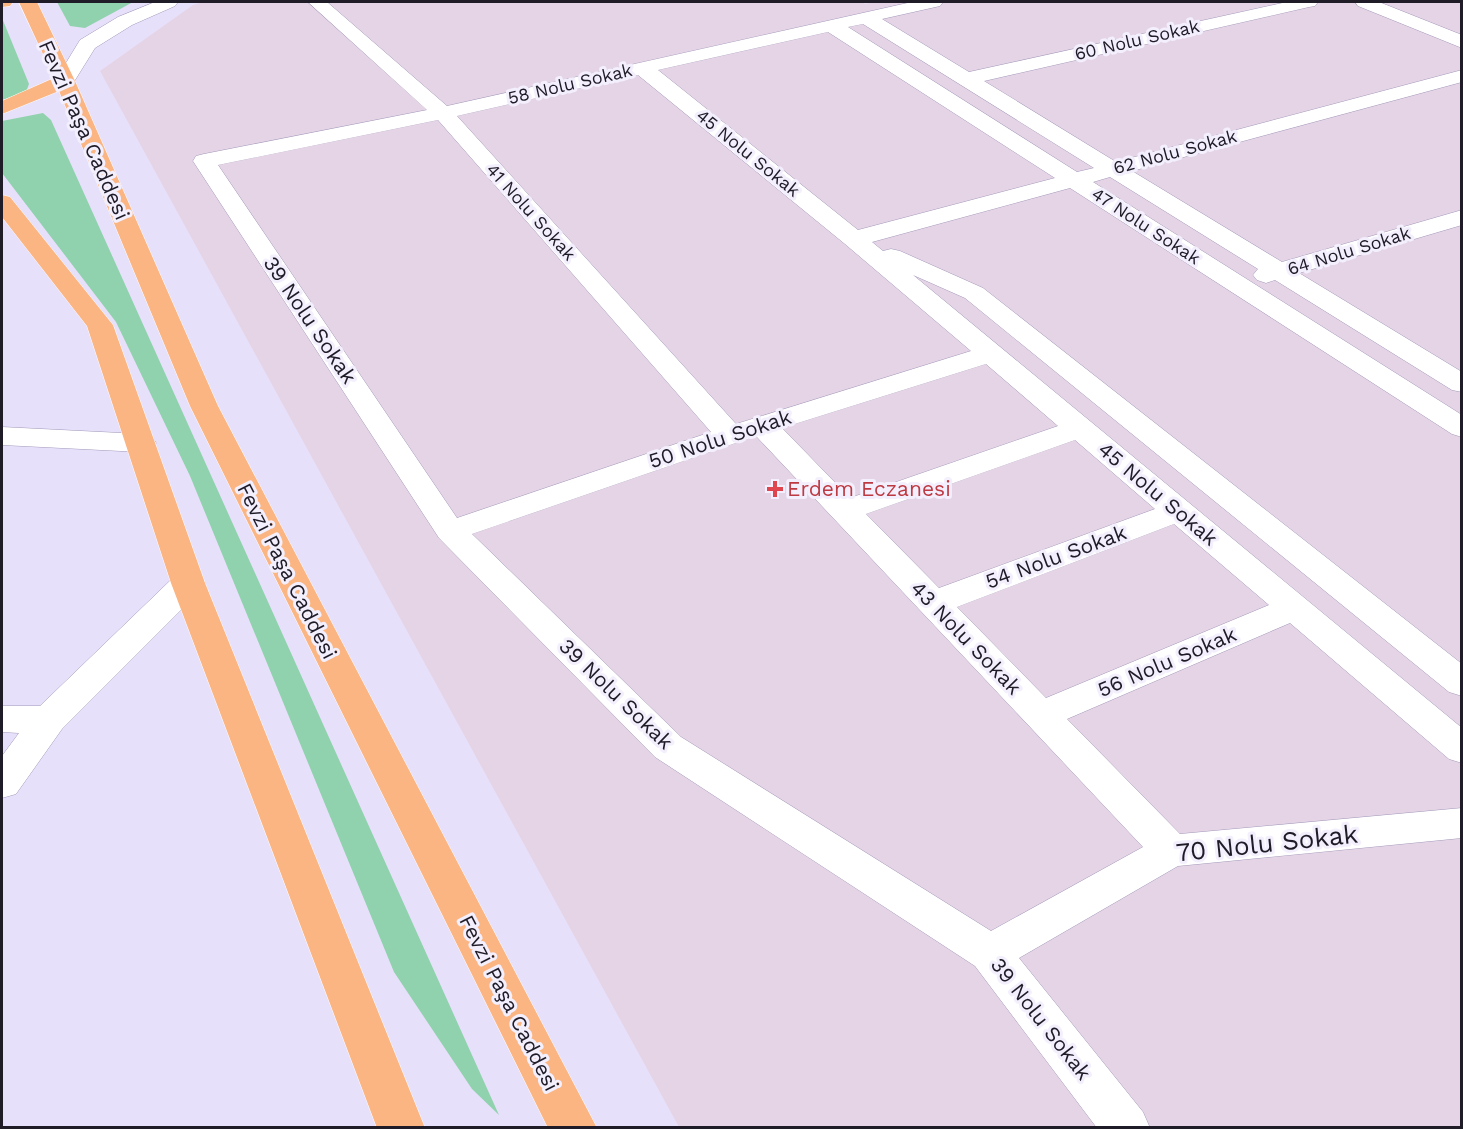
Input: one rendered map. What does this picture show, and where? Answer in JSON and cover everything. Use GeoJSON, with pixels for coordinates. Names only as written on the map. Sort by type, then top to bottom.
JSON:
{"type":"FeatureCollection","features":[{"type":"Feature","properties":{"kind":"main road","name":"Fevzi Paşa Caddesi"},"geometry":{"type":"LineString","coordinates":[[28,2],[65,81],[204,406],[573,1128]]}},
{"type":"Feature","properties":{"kind":"main road"},"geometry":{"type":"LineString","coordinates":[[2,108],[65,81]]}},
{"type":"Feature","properties":{"kind":"main road"},"geometry":{"type":"LineString","coordinates":[[2,202],[100,325],[188,583],[401,1128]]}},
{"type":"Feature","properties":{"kind":"street"},"geometry":{"type":"LineString","coordinates":[[65,81],[87,44],[125,21],[169,2]]}},
{"type":"Feature","properties":{"kind":"street","name":"41 Nolu Sokak"},"geometry":{"type":"LineString","coordinates":[[317,2],[443,113],[746,430]]}},
{"type":"Feature","properties":{"kind":"street","name":"58 Nolu Sokak"},"geometry":{"type":"LineString","coordinates":[[204,161],[443,113],[934,2]]}},
{"type":"Feature","properties":{"kind":"street","name":"60 Nolu Sokak"},"geometry":{"type":"LineString","coordinates":[[966,79],[1309,2]]}},
{"type":"Feature","properties":{"kind":"street"},"geometry":{"type":"LineString","coordinates":[[1364,2],[1461,42]]}},
{"type":"Feature","properties":{"kind":"street","name":"47 Nolu Sokak"},"geometry":{"type":"LineString","coordinates":[[865,17],[1461,384]]}},
{"type":"Feature","properties":{"kind":"street","name":"47 Nolu Sokak"},"geometry":{"type":"LineString","coordinates":[[831,25],[1461,429]]}},
{"type":"Feature","properties":{"kind":"street","name":"45 Nolu Sokak"},"geometry":{"type":"LineString","coordinates":[[642,68],[854,239],[1461,749]]}},
{"type":"Feature","properties":{"kind":"street","name":"62 Nolu Sokak"},"geometry":{"type":"LineString","coordinates":[[854,239],[1461,76]]}},
{"type":"Feature","properties":{"kind":"street","name":"39 Nolu Sokak"},"geometry":{"type":"LineString","coordinates":[[204,161],[450,531],[668,747],[990,953],[1126,1128]]}},
{"type":"Feature","properties":{"kind":"street","name":"64 Nolu Sokak"},"geometry":{"type":"LineString","coordinates":[[1236,284],[1461,217]]}},
{"type":"Feature","properties":{"kind":"street","name":"45 Nolu Sokak"},"geometry":{"type":"LineString","coordinates":[[854,239],[974,293],[1461,683]]}},
{"type":"Feature","properties":{"kind":"street","name":"50 Nolu Sokak"},"geometry":{"type":"LineString","coordinates":[[450,531],[746,430],[991,354]]}},
{"type":"Feature","properties":{"kind":"street"},"geometry":{"type":"LineString","coordinates":[[845,511],[1080,428]]}},
{"type":"Feature","properties":{"kind":"street","name":"43 Nolu Sokak"},"geometry":{"type":"LineString","coordinates":[[746,430],[845,511],[1171,851]]}},
{"type":"Feature","properties":{"kind":"street"},"geometry":{"type":"LineString","coordinates":[[2,436],[141,443]]}},
{"type":"Feature","properties":{"kind":"street","name":"54 Nolu Sokak"},"geometry":{"type":"LineString","coordinates":[[933,603],[1179,512]]}},
{"type":"Feature","properties":{"kind":"street"},"geometry":{"type":"LineString","coordinates":[[2,784],[49,720],[188,583]]}},
{"type":"Feature","properties":{"kind":"street","name":"56 Nolu Sokak"},"geometry":{"type":"LineString","coordinates":[[1040,715],[1294,608]]}},
{"type":"Feature","properties":{"kind":"street"},"geometry":{"type":"LineString","coordinates":[[2,719],[49,720]]}},
{"type":"Feature","properties":{"kind":"street","name":"70 Nolu Sokak"},"geometry":{"type":"LineString","coordinates":[[990,953],[1171,851],[1461,823]]}},
{"type":"Feature","properties":{"kind":"shaded area"},"geometry":{"type":"Polygon","coordinates":[[[203,2],[862,2],[865,4],[874,2],[1461,2],[1461,1127],[679,1127],[100,71],[193,5],[203,2]]]}},
{"type":"Feature","properties":{"kind":"green space"},"geometry":{"type":"Polygon","coordinates":[[[57,2],[133,2],[85,28],[70,26],[57,2]]]}},
{"type":"Feature","properties":{"kind":"green space"},"geometry":{"type":"Polygon","coordinates":[[[2,18],[29,84],[26,92],[2,100],[2,18]]]}},
{"type":"Feature","properties":{"kind":"green space"},"geometry":{"type":"Polygon","coordinates":[[[43,113],[51,120],[499,1115],[472,1089],[394,972],[190,476],[116,322],[2,173],[2,121],[43,113]]]}},
{"type":"Feature","properties":{"kind":"place","name":"Erdem Eczanesi"},"geometry":{"type":"Point","coordinates":[775,489]}}]}
